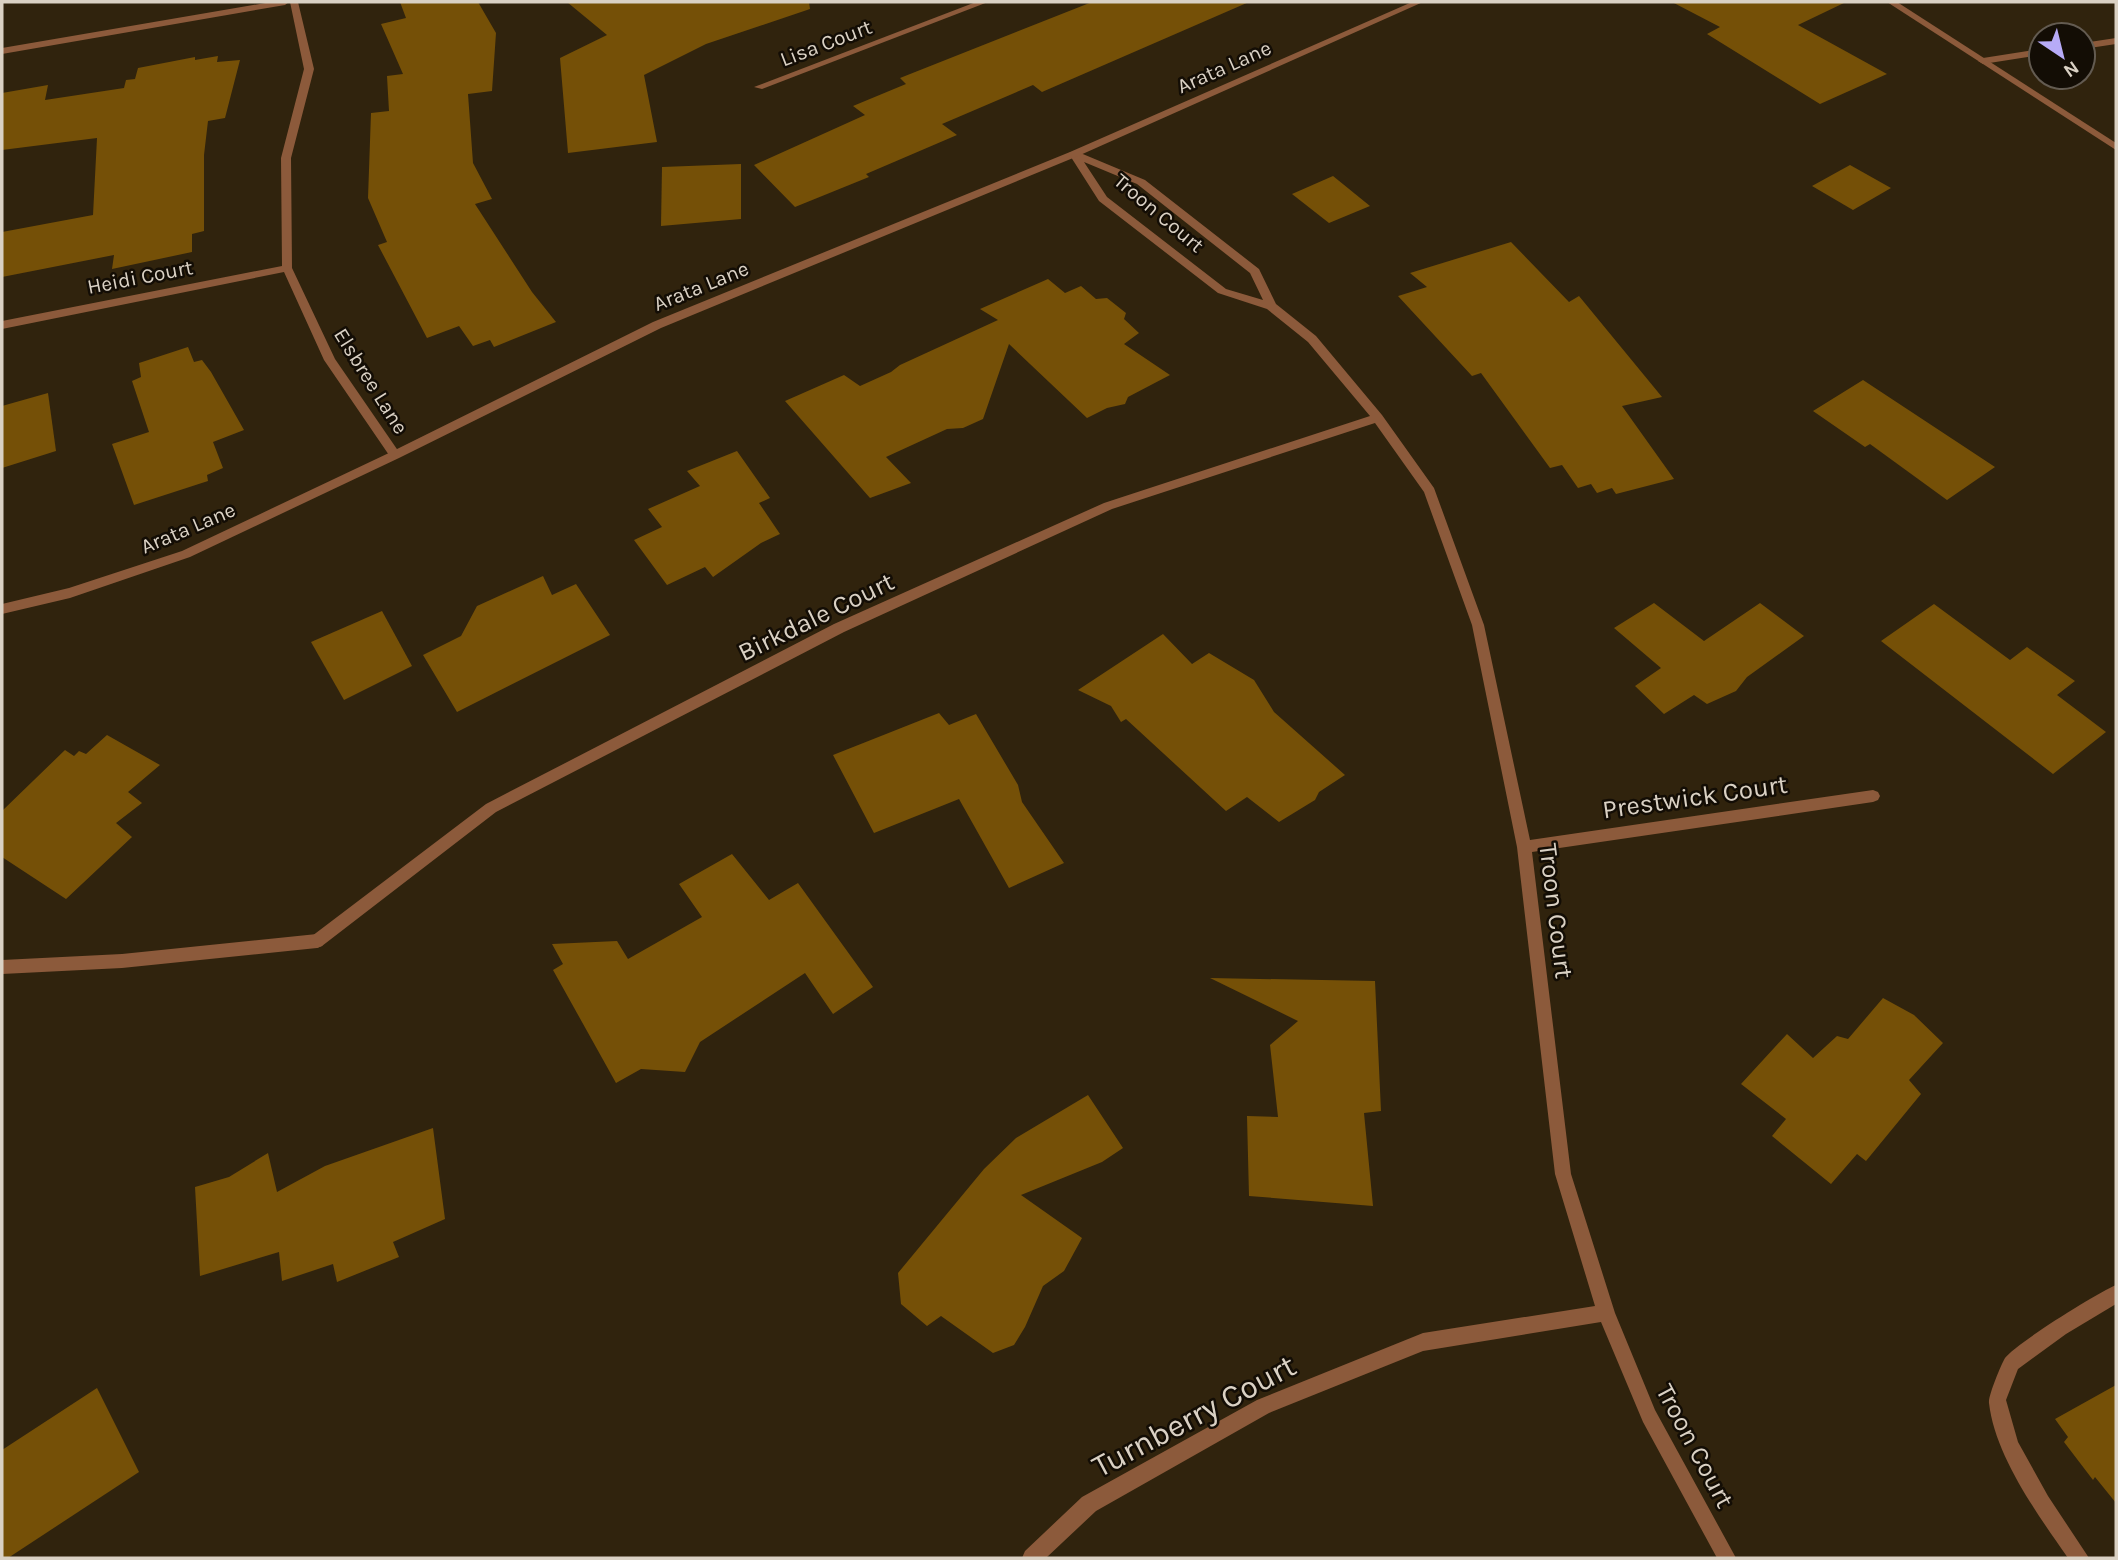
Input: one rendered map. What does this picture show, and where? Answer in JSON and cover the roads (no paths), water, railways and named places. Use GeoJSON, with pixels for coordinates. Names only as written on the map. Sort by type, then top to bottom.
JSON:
{"type":"FeatureCollection","features":[{"type":"Feature","properties":{"kind":"street"},"geometry":{"type":"LineString","coordinates":[[2,51],[285,2]]}},
{"type":"Feature","properties":{"kind":"street","name":"Elsbree Lane"},"geometry":{"type":"LineString","coordinates":[[294,2],[309,69],[286,158],[287,268],[330,360],[394,454]]}},
{"type":"Feature","properties":{"kind":"street","name":"Lisa Court"},"geometry":{"type":"LineString","coordinates":[[759,87],[984,2]]}},
{"type":"Feature","properties":{"kind":"street","name":"Arata Lane"},"geometry":{"type":"LineString","coordinates":[[2,609],[70,593],[186,554],[657,325],[1074,155],[1419,2]]}},
{"type":"Feature","properties":{"kind":"street"},"geometry":{"type":"LineString","coordinates":[[1891,2],[2116,147]]}},
{"type":"Feature","properties":{"kind":"street"},"geometry":{"type":"LineString","coordinates":[[2097,44],[2116,41]]}},
{"type":"Feature","properties":{"kind":"street"},"geometry":{"type":"LineString","coordinates":[[1983,61],[2027,54]]}},
{"type":"Feature","properties":{"kind":"street","name":"Troon Court"},"geometry":{"type":"LineString","coordinates":[[1074,155],[1103,199],[1222,291],[1271,306],[1312,339],[1378,418],[1430,491],[1478,625],[1524,847],[1563,1174],[1606,1313],[1648,1416],[1727,1558]]}},
{"type":"Feature","properties":{"kind":"street","name":"Troon Court"},"geometry":{"type":"LineString","coordinates":[[1074,155],[1141,182],[1255,271],[1271,306]]}},
{"type":"Feature","properties":{"kind":"street","name":"Heidi Court"},"geometry":{"type":"LineString","coordinates":[[2,325],[287,268]]}},
{"type":"Feature","properties":{"kind":"street","name":"Birkdale Court"},"geometry":{"type":"LineString","coordinates":[[2,967],[122,961],[317,941],[491,808],[839,628],[1108,506],[1378,418]]}},
{"type":"Feature","properties":{"kind":"street","name":"Prestwick Court"},"geometry":{"type":"LineString","coordinates":[[1524,847],[1873,796]]}},
{"type":"Feature","properties":{"kind":"street"},"geometry":{"type":"LineString","coordinates":[[2078,1558],[2041,1503],[2010,1445],[1997,1401],[2012,1363],[2060,1328],[2116,1294]]}},
{"type":"Feature","properties":{"kind":"street","name":"Turnberry Court"},"geometry":{"type":"LineString","coordinates":[[1032,1558],[1089,1504],[1263,1406],[1423,1342],[1606,1313]]}}]}
